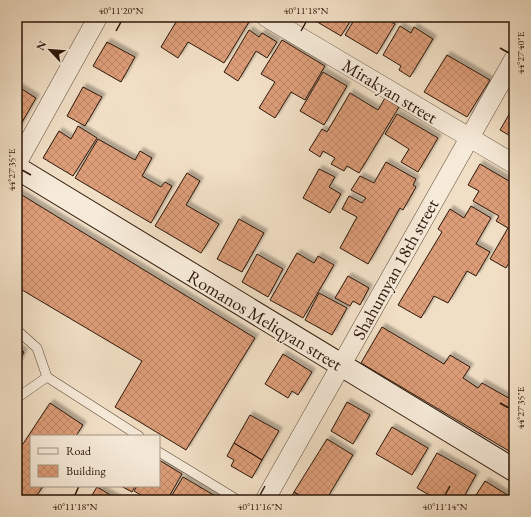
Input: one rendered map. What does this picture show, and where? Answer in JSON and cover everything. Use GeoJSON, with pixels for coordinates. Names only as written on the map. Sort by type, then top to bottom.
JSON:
{"type":"FeatureCollection","features":[{"type":"Feature","properties":{"kind":"street"},"geometry":{"type":"LineString","coordinates":[[17,162],[98,17]]}},
{"type":"Feature","properties":{"kind":"street","name":"Mirakyan street"},"geometry":{"type":"LineString","coordinates":[[266,17],[514,164]]}},
{"type":"Feature","properties":{"kind":"street","name":"Shahumyan 18th street"},"geometry":{"type":"LineString","coordinates":[[265,500],[514,59]]}},
{"type":"Feature","properties":{"kind":"street","name":"Romanos Meliqyan street"},"geometry":{"type":"LineString","coordinates":[[17,168],[514,470]]}},
{"type":"Feature","properties":{"kind":"lane"},"geometry":{"type":"LineString","coordinates":[[17,330],[37,348],[46,377],[137,435]]}},
{"type":"Feature","properties":{"kind":"lane"},"geometry":{"type":"LineString","coordinates":[[17,398],[46,377]]}},
{"type":"Feature","properties":{"kind":"lane"},"geometry":{"type":"LineString","coordinates":[[160,453],[238,500]]}},
{"type":"Feature","properties":{"kind":"building"},"geometry":{"type":"Polygon","coordinates":[[[179,17],[241,17],[249,22],[224,63],[188,42],[178,58],[161,47],[179,17]]]}},
{"type":"Feature","properties":{"kind":"building"},"geometry":{"type":"Polygon","coordinates":[[[309,17],[353,17],[341,36],[309,17]]]}},
{"type":"Feature","properties":{"kind":"building"},"geometry":{"type":"Polygon","coordinates":[[[356,17],[382,17],[395,24],[377,54],[345,35],[356,17]]]}},
{"type":"Feature","properties":{"kind":"building"},"geometry":{"type":"Polygon","coordinates":[[[400,26],[411,33],[414,27],[433,39],[410,77],[399,70],[401,66],[383,55],[400,26]]]}},
{"type":"Feature","properties":{"kind":"building"},"geometry":{"type":"Polygon","coordinates":[[[249,30],[259,37],[262,33],[277,42],[267,58],[256,51],[238,81],[224,72],[249,30]]]}},
{"type":"Feature","properties":{"kind":"building"},"geometry":{"type":"Polygon","coordinates":[[[282,40],[325,66],[305,100],[291,92],[275,118],[259,108],[275,82],[261,74],[282,40]]]}},
{"type":"Feature","properties":{"kind":"building"},"geometry":{"type":"Polygon","coordinates":[[[107,42],[135,57],[121,82],[93,66],[107,42]]]}},
{"type":"Feature","properties":{"kind":"building"},"geometry":{"type":"Polygon","coordinates":[[[447,55],[490,80],[467,117],[424,92],[447,55]]]}},
{"type":"Feature","properties":{"kind":"building"},"geometry":{"type":"Polygon","coordinates":[[[323,72],[347,86],[324,125],[300,111],[323,72]]]}},
{"type":"Feature","properties":{"kind":"building"},"geometry":{"type":"Polygon","coordinates":[[[17,86],[36,98],[17,131],[17,86]]]}},
{"type":"Feature","properties":{"kind":"building"},"geometry":{"type":"Polygon","coordinates":[[[83,87],[102,97],[85,126],[67,116],[83,87]]]}},
{"type":"Feature","properties":{"kind":"building"},"geometry":{"type":"Polygon","coordinates":[[[350,93],[378,110],[385,98],[399,107],[359,173],[347,166],[344,171],[331,164],[335,158],[323,151],[320,157],[309,150],[322,129],[327,132],[350,93]]]}},
{"type":"Feature","properties":{"kind":"building"},"geometry":{"type":"Polygon","coordinates":[[[514,106],[514,138],[500,130],[514,106]]]}},
{"type":"Feature","properties":{"kind":"building"},"geometry":{"type":"Polygon","coordinates":[[[397,114],[438,138],[418,172],[401,162],[409,149],[385,134],[397,114]]]}},
{"type":"Feature","properties":{"kind":"building"},"geometry":{"type":"Polygon","coordinates":[[[78,126],[97,138],[73,176],[43,158],[59,131],[71,139],[78,126]]]}},
{"type":"Feature","properties":{"kind":"building"},"geometry":{"type":"Polygon","coordinates":[[[98,139],[135,160],[140,151],[152,158],[142,176],[161,187],[165,182],[172,186],[151,223],[75,178],[98,139]]]}},
{"type":"Feature","properties":{"kind":"building"},"geometry":{"type":"Polygon","coordinates":[[[386,162],[416,179],[413,185],[416,187],[403,210],[400,208],[368,264],[340,248],[357,217],[342,209],[349,196],[362,203],[366,198],[351,190],[360,176],[374,183],[386,162]]]}},
{"type":"Feature","properties":{"kind":"building"},"geometry":{"type":"Polygon","coordinates":[[[480,164],[514,184],[514,254],[506,268],[490,259],[508,228],[496,221],[499,216],[473,201],[479,191],[468,185],[480,164]]]}},
{"type":"Feature","properties":{"kind":"building"},"geometry":{"type":"Polygon","coordinates":[[[319,169],[335,177],[329,187],[341,194],[330,213],[303,198],[319,169]]]}},
{"type":"Feature","properties":{"kind":"building"},"geometry":{"type":"Polygon","coordinates":[[[187,173],[200,181],[186,205],[219,224],[201,253],[155,226],[187,173]]]}},
{"type":"Feature","properties":{"kind":"building"},"geometry":{"type":"Polygon","coordinates":[[[17,192],[255,338],[186,450],[115,407],[142,361],[17,287],[17,192]]]}},
{"type":"Feature","properties":{"kind":"building"},"geometry":{"type":"Polygon","coordinates":[[[471,206],[491,218],[476,244],[490,252],[476,276],[467,271],[448,303],[434,296],[421,318],[398,305],[442,232],[438,229],[450,209],[464,218],[471,206]]]}},
{"type":"Feature","properties":{"kind":"building"},"geometry":{"type":"Polygon","coordinates":[[[239,219],[264,233],[242,272],[217,259],[239,219]]]}},
{"type":"Feature","properties":{"kind":"building"},"geometry":{"type":"Polygon","coordinates":[[[297,253],[314,263],[318,256],[334,265],[303,318],[270,300],[297,253]]]}},
{"type":"Feature","properties":{"kind":"building"},"geometry":{"type":"Polygon","coordinates":[[[257,254],[283,269],[268,297],[242,282],[257,254]]]}},
{"type":"Feature","properties":{"kind":"building"},"geometry":{"type":"Polygon","coordinates":[[[348,276],[369,288],[360,305],[353,301],[350,306],[335,298],[348,276]]]}},
{"type":"Feature","properties":{"kind":"building"},"geometry":{"type":"Polygon","coordinates":[[[319,293],[347,308],[332,335],[305,320],[319,293]]]}},
{"type":"Feature","properties":{"kind":"building"},"geometry":{"type":"Polygon","coordinates":[[[382,327],[444,364],[450,355],[470,367],[463,378],[478,388],[482,383],[514,401],[514,454],[361,363],[382,327]]]}},
{"type":"Feature","properties":{"kind":"building"},"geometry":{"type":"Polygon","coordinates":[[[17,348],[24,352],[17,366],[17,348]]]}},
{"type":"Feature","properties":{"kind":"building"},"geometry":{"type":"Polygon","coordinates":[[[283,354],[312,372],[298,395],[292,391],[288,398],[265,384],[283,354]]]}},
{"type":"Feature","properties":{"kind":"building"},"geometry":{"type":"Polygon","coordinates":[[[347,402],[370,415],[353,444],[331,431],[347,402]]]}},
{"type":"Feature","properties":{"kind":"building"},"geometry":{"type":"Polygon","coordinates":[[[50,403],[83,425],[77,435],[30,435],[30,487],[42,487],[34,500],[31,500],[17,491],[17,453],[50,403]]]}},
{"type":"Feature","properties":{"kind":"building"},"geometry":{"type":"Polygon","coordinates":[[[250,415],[279,431],[262,460],[234,443],[250,415]]]}},
{"type":"Feature","properties":{"kind":"building"},"geometry":{"type":"Polygon","coordinates":[[[392,427],[428,448],[412,475],[376,454],[392,427]]]}},
{"type":"Feature","properties":{"kind":"building"},"geometry":{"type":"Polygon","coordinates":[[[327,439],[353,455],[326,500],[308,500],[294,492],[327,439]]]}},
{"type":"Feature","properties":{"kind":"building"},"geometry":{"type":"Polygon","coordinates":[[[234,443],[262,460],[252,478],[231,466],[234,460],[227,456],[234,443]]]}},
{"type":"Feature","properties":{"kind":"building"},"geometry":{"type":"Polygon","coordinates":[[[437,453],[476,475],[462,500],[438,500],[417,488],[437,453]]]}},
{"type":"Feature","properties":{"kind":"building"},"geometry":{"type":"Polygon","coordinates":[[[160,461],[182,474],[167,500],[149,500],[134,491],[136,487],[160,487],[160,461]]]}},
{"type":"Feature","properties":{"kind":"building"},"geometry":{"type":"Polygon","coordinates":[[[183,477],[222,500],[169,500],[183,477]]]}},
{"type":"Feature","properties":{"kind":"building"},"geometry":{"type":"Polygon","coordinates":[[[485,481],[514,499],[514,500],[473,500],[485,481]]]}},
{"type":"Feature","properties":{"kind":"building"},"geometry":{"type":"Polygon","coordinates":[[[97,487],[119,500],[89,500],[97,487]]]}},
{"type":"Feature","properties":{"kind":"building"},"geometry":{"type":"Polygon","coordinates":[[[123,487],[134,487],[132,492],[123,487]]]}},
{"type":"Feature","properties":{"kind":"building"},"geometry":{"type":"Polygon","coordinates":[[[294,492],[307,500],[290,500],[294,492]]]}}]}
